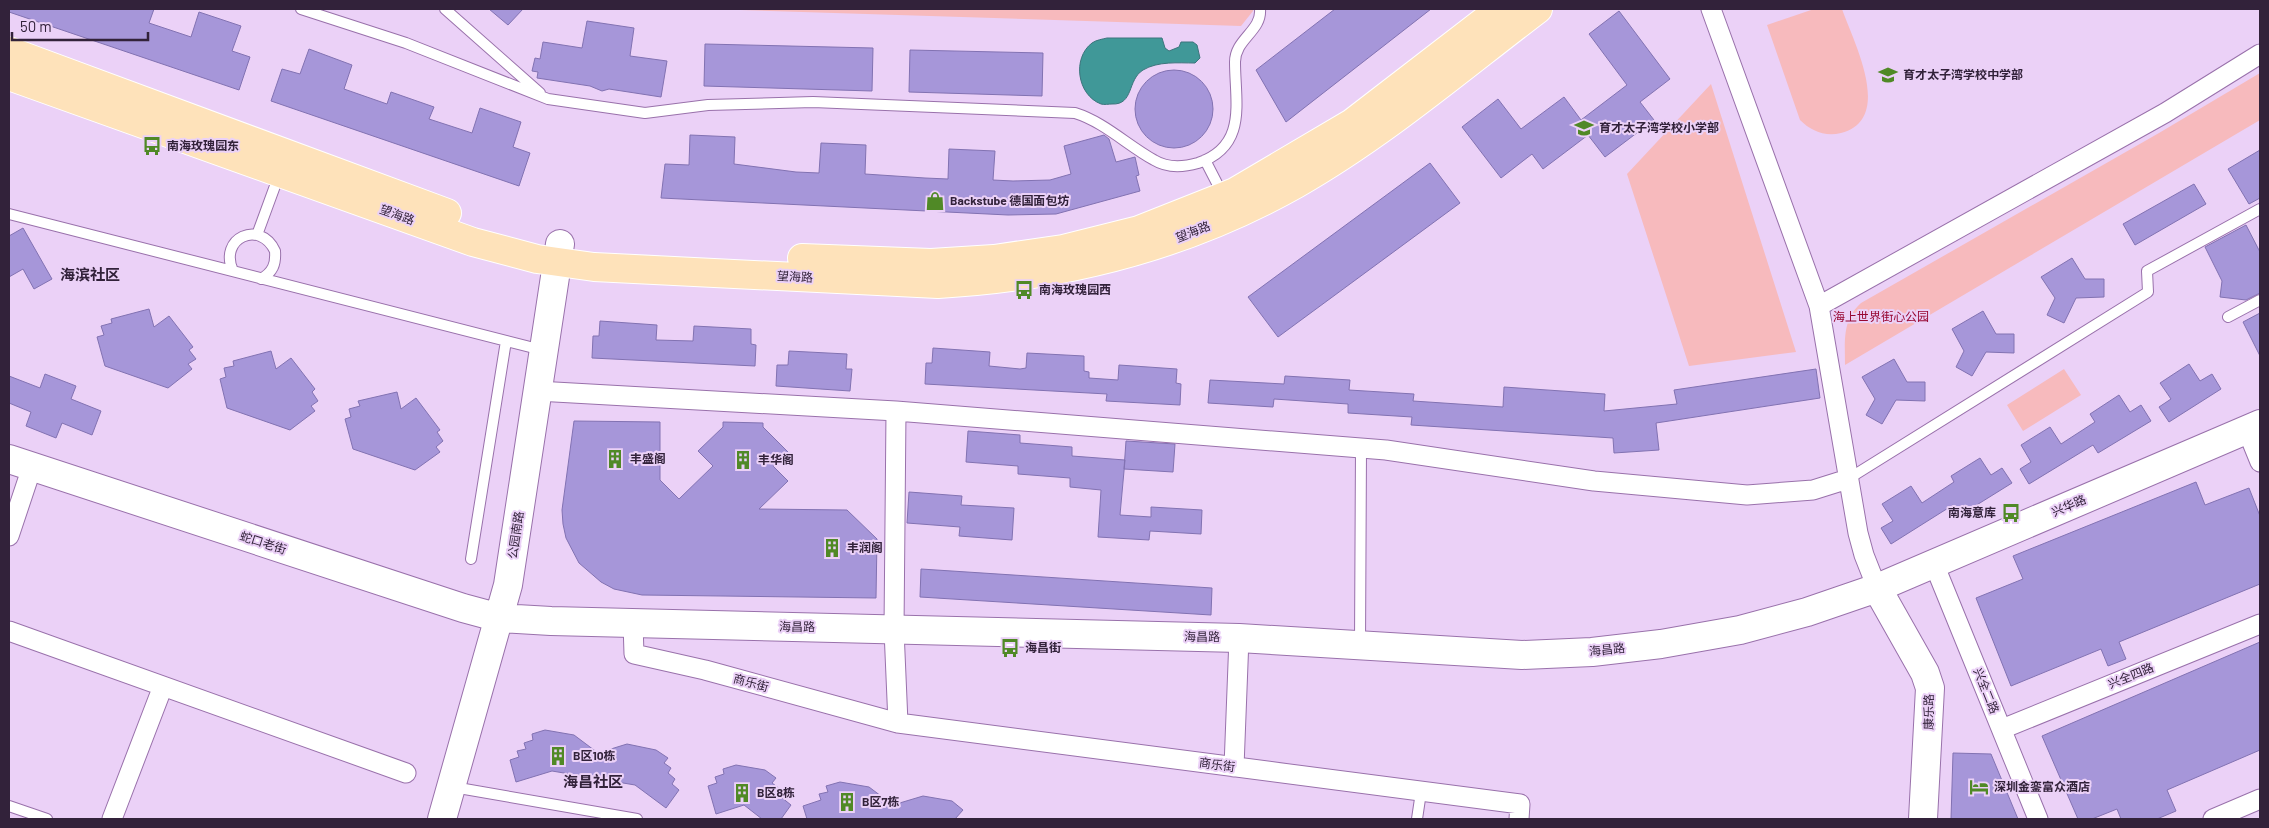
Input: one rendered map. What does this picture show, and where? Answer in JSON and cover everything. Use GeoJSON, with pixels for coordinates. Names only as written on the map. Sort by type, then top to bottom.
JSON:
{"type":"FeatureCollection","features":[{"type":"Feature","properties":{"kind":"main road","name":"望海路"},"geometry":{"type":"LineString","coordinates":[[9,51],[567,255],[918,263],[994,259],[1063,249],[1139,230],[1224,197],[1352,123],[1500,9]]}},
{"type":"Feature","properties":{"kind":"main road","name":"望海路"},"geometry":{"type":"LineString","coordinates":[[9,76],[473,242],[567,255],[938,284],[995,281],[1044,274],[1107,260],[1172,241],[1234,216],[1296,184],[1367,139],[1538,9]]}},
{"type":"Feature","properties":{"kind":"street"},"geometry":{"type":"LineString","coordinates":[[1711,9],[1819,306],[1848,479],[1864,555],[1877,588]]}},
{"type":"Feature","properties":{"kind":"street"},"geometry":{"type":"LineString","coordinates":[[1819,306],[2165,113],[2260,54]]}},
{"type":"Feature","properties":{"kind":"street","name":"公园南路"},"geometry":{"type":"LineString","coordinates":[[547,392],[543,350],[567,255]]}},
{"type":"Feature","properties":{"kind":"street","name":"公园南路"},"geometry":{"type":"LineString","coordinates":[[442,819],[461,788],[510,619],[511,573],[547,392],[567,255]]}},
{"type":"Feature","properties":{"kind":"street"},"geometry":{"type":"LineString","coordinates":[[547,392],[896,411],[1386,450],[1594,481],[1747,495],[1814,490],[1848,479]]}},
{"type":"Feature","properties":{"kind":"street"},"geometry":{"type":"LineString","coordinates":[[896,411],[894,630],[898,723]]}},
{"type":"Feature","properties":{"kind":"street"},"geometry":{"type":"LineString","coordinates":[[2254,427],[2260,462]]}},
{"type":"Feature","properties":{"kind":"street","name":"兴华路"},"geometry":{"type":"LineString","coordinates":[[1877,588],[2254,427]]}},
{"type":"Feature","properties":{"kind":"street"},"geometry":{"type":"LineString","coordinates":[[9,536],[21,463]]}},
{"type":"Feature","properties":{"kind":"street","name":"蛇口老街"},"geometry":{"type":"LineString","coordinates":[[21,463],[463,608],[510,619]]}},
{"type":"Feature","properties":{"kind":"street","name":"兴全二路"},"geometry":{"type":"LineString","coordinates":[[1934,564],[2038,819]]}},
{"type":"Feature","properties":{"kind":"street","name":"海昌路"},"geometry":{"type":"LineString","coordinates":[[510,619],[1240,638],[1522,655],[1592,652],[1660,644],[1740,630],[1807,612],[1877,588]]}},
{"type":"Feature","properties":{"kind":"street","name":"康乐路"},"geometry":{"type":"LineString","coordinates":[[1877,588],[1925,673],[1930,688],[1923,819]]}},
{"type":"Feature","properties":{"kind":"street","name":"商乐街"},"geometry":{"type":"LineString","coordinates":[[633,623],[634,654],[705,670],[898,723],[1520,804],[1519,819]]}},
{"type":"Feature","properties":{"kind":"street","name":"兴全四路"},"geometry":{"type":"LineString","coordinates":[[2002,729],[2260,624]]}},
{"type":"Feature","properties":{"kind":"street"},"geometry":{"type":"LineString","coordinates":[[9,631],[406,773]]}},
{"type":"Feature","properties":{"kind":"street"},"geometry":{"type":"LineString","coordinates":[[1234,767],[1240,638]]}},
{"type":"Feature","properties":{"kind":"street"},"geometry":{"type":"LineString","coordinates":[[112,819],[163,686]]}},
{"type":"Feature","properties":{"kind":"street","name":"公园南路"},"geometry":{"type":"LineString","coordinates":[[461,788],[462,819]]}},
{"type":"Feature","properties":{"kind":"street"},"geometry":{"type":"LineString","coordinates":[[2214,819],[2260,800]]}},
{"type":"Feature","properties":{"kind":"lane"},"geometry":{"type":"LineString","coordinates":[[301,9],[406,43],[548,99],[645,113],[708,105],[813,102],[1075,113],[1089,118],[1155,161],[1173,166],[1189,166],[1205,160],[1223,147],[1235,129],[1238,113],[1235,59],[1241,43],[1258,24],[1260,9]]}},
{"type":"Feature","properties":{"kind":"lane"},"geometry":{"type":"LineString","coordinates":[[445,9],[548,99]]}},
{"type":"Feature","properties":{"kind":"lane"},"geometry":{"type":"LineString","coordinates":[[1205,160],[1224,197]]}},
{"type":"Feature","properties":{"kind":"lane"},"geometry":{"type":"LineString","coordinates":[[257,235],[279,173]]}},
{"type":"Feature","properties":{"kind":"lane"},"geometry":{"type":"LineString","coordinates":[[1848,479],[2148,292],[2147,271],[2259,211]]}},
{"type":"Feature","properties":{"kind":"lane"},"geometry":{"type":"LineString","coordinates":[[9,214],[543,350]]}},
{"type":"Feature","properties":{"kind":"lane"},"geometry":{"type":"LineString","coordinates":[[233,272],[229,258],[233,245],[244,236],[257,235],[265,238],[275,251],[273,268],[268,275],[261,278]]}},
{"type":"Feature","properties":{"kind":"lane"},"geometry":{"type":"LineString","coordinates":[[2228,317],[2260,300]]}},
{"type":"Feature","properties":{"kind":"lane"},"geometry":{"type":"LineString","coordinates":[[471,559],[506,341]]}},
{"type":"Feature","properties":{"kind":"lane"},"geometry":{"type":"LineString","coordinates":[[1360,645],[1361,449]]}},
{"type":"Feature","properties":{"kind":"lane"},"geometry":{"type":"LineString","coordinates":[[461,788],[637,819]]}},
{"type":"Feature","properties":{"kind":"lane"},"geometry":{"type":"LineString","coordinates":[[1417,819],[1421,792]]}},
{"type":"Feature","properties":{"kind":"lane"},"geometry":{"type":"LineString","coordinates":[[9,806],[47,819]]}},
{"type":"Feature","properties":{"kind":"green space"},"geometry":{"type":"Polygon","coordinates":[[[709,9],[1253,9],[1253,11],[1241,26],[709,9]]]}},
{"type":"Feature","properties":{"kind":"green space"},"geometry":{"type":"Polygon","coordinates":[[[1814,9],[1842,9],[1861,59],[1866,78],[1868,96],[1865,112],[1857,125],[1841,133],[1824,134],[1809,127],[1800,120],[1767,25],[1814,9]]]}},
{"type":"Feature","properties":{"kind":"green space","name":"海上世界街心公园"},"geometry":{"type":"Polygon","coordinates":[[[2260,73],[2260,120],[1845,365],[1846,331],[1850,316],[1861,303],[2159,133],[2260,73]]]}},
{"type":"Feature","properties":{"kind":"green space"},"geometry":{"type":"Polygon","coordinates":[[[1711,84],[1796,352],[1689,366],[1627,174],[1711,84]]]}},
{"type":"Feature","properties":{"kind":"green space"},"geometry":{"type":"Polygon","coordinates":[[[2064,369],[2081,395],[2023,431],[2007,405],[2064,369]]]}},
{"type":"Feature","properties":{"kind":"shaded area"},"geometry":{"type":"Polygon","coordinates":[[[1107,38],[1162,38],[1165,48],[1169,51],[1179,47],[1181,42],[1193,42],[1197,45],[1200,58],[1195,63],[1168,63],[1149,67],[1138,74],[1124,101],[1102,104],[1093,99],[1082,85],[1080,67],[1086,50],[1094,42],[1107,38]]]}},
{"type":"Feature","properties":{"kind":"building"},"geometry":{"type":"Polygon","coordinates":[[[9,9],[154,9],[149,23],[191,37],[199,12],[241,26],[232,51],[250,57],[239,90],[9,12],[9,9]]]}},
{"type":"Feature","properties":{"kind":"building"},"geometry":{"type":"Polygon","coordinates":[[[489,9],[523,9],[508,25],[489,9]]]}},
{"type":"Feature","properties":{"kind":"building"},"geometry":{"type":"Polygon","coordinates":[[[1335,9],[1431,9],[1286,122],[1256,70],[1335,9]]]}},
{"type":"Feature","properties":{"kind":"building"},"geometry":{"type":"Polygon","coordinates":[[[1619,11],[1670,79],[1640,102],[1654,120],[1605,157],[1588,135],[1543,169],[1532,154],[1501,178],[1462,127],[1498,99],[1521,129],[1564,97],[1581,120],[1627,85],[1589,34],[1619,11]]]}},
{"type":"Feature","properties":{"kind":"building"},"geometry":{"type":"Polygon","coordinates":[[[587,21],[634,28],[630,56],[667,61],[661,97],[609,89],[602,91],[590,86],[537,78],[538,72],[532,71],[535,58],[540,59],[543,42],[582,48],[587,21]]]}},
{"type":"Feature","properties":{"kind":"building"},"geometry":{"type":"Polygon","coordinates":[[[705,44],[873,48],[872,91],[704,86],[705,44]]]}},
{"type":"Feature","properties":{"kind":"building"},"geometry":{"type":"Polygon","coordinates":[[[309,49],[352,65],[344,89],[387,104],[391,92],[434,107],[429,119],[472,133],[480,108],[521,122],[513,147],[530,153],[519,186],[271,101],[282,69],[300,74],[309,49]]]}},
{"type":"Feature","properties":{"kind":"building"},"geometry":{"type":"Polygon","coordinates":[[[910,50],[1043,53],[1042,96],[909,92],[910,50]]]}},
{"type":"Feature","properties":{"kind":"building"},"geometry":{"type":"Polygon","coordinates":[[[1174,70],[1189,73],[1206,87],[1210,94],[1213,109],[1210,124],[1196,141],[1189,145],[1174,148],[1159,145],[1142,131],[1138,124],[1135,109],[1138,94],[1152,77],[1159,73],[1174,70]]]}},
{"type":"Feature","properties":{"kind":"building"},"geometry":{"type":"Polygon","coordinates":[[[690,135],[735,137],[734,164],[796,172],[819,173],[821,143],[866,145],[865,174],[925,178],[948,179],[949,149],[995,151],[993,180],[1013,181],[1050,180],[1071,174],[1064,146],[1104,135],[1109,139],[1116,162],[1135,157],[1139,175],[1136,176],[1140,191],[1056,214],[1008,215],[661,198],[665,164],[689,165],[690,135]]]}},
{"type":"Feature","properties":{"kind":"building"},"geometry":{"type":"Polygon","coordinates":[[[2260,150],[2260,198],[2249,204],[2228,169],[2260,150]]]}},
{"type":"Feature","properties":{"kind":"building"},"geometry":{"type":"Polygon","coordinates":[[[1430,163],[1460,203],[1278,337],[1248,297],[1430,163]]]}},
{"type":"Feature","properties":{"kind":"building"},"geometry":{"type":"Polygon","coordinates":[[[2194,184],[2206,204],[2135,245],[2123,224],[2194,184]]]}},
{"type":"Feature","properties":{"kind":"building"},"geometry":{"type":"Polygon","coordinates":[[[2246,225],[2260,252],[2260,293],[2246,300],[2220,297],[2222,281],[2205,247],[2246,225]]]}},
{"type":"Feature","properties":{"kind":"building"},"geometry":{"type":"Polygon","coordinates":[[[23,228],[52,279],[34,289],[23,269],[9,277],[9,236],[23,228]]]}},
{"type":"Feature","properties":{"kind":"building"},"geometry":{"type":"Polygon","coordinates":[[[2072,258],[2085,279],[2104,279],[2104,297],[2076,298],[2064,323],[2047,315],[2055,298],[2041,277],[2072,258]]]}},
{"type":"Feature","properties":{"kind":"building"},"geometry":{"type":"Polygon","coordinates":[[[149,309],[154,327],[169,316],[193,347],[189,350],[196,359],[188,364],[192,369],[168,388],[105,366],[97,337],[104,335],[101,326],[112,323],[111,319],[149,309]]]}},
{"type":"Feature","properties":{"kind":"building"},"geometry":{"type":"Polygon","coordinates":[[[1983,311],[1996,334],[2014,334],[2014,353],[1986,352],[1972,376],[1956,367],[1964,351],[1952,329],[1983,311]]]}},
{"type":"Feature","properties":{"kind":"building"},"geometry":{"type":"Polygon","coordinates":[[[2260,313],[2260,356],[2243,322],[2260,313]]]}},
{"type":"Feature","properties":{"kind":"building"},"geometry":{"type":"Polygon","coordinates":[[[600,321],[657,325],[656,340],[693,341],[694,326],[751,329],[751,344],[756,345],[755,366],[592,358],[593,336],[599,336],[600,321]]]}},
{"type":"Feature","properties":{"kind":"building"},"geometry":{"type":"Polygon","coordinates":[[[933,348],[990,352],[989,366],[1020,369],[1026,368],[1027,353],[1084,356],[1084,371],[1089,372],[1089,378],[1118,380],[1119,365],[1177,369],[1176,383],[1181,384],[1180,405],[1106,401],[1107,394],[925,384],[926,363],[932,363],[933,348]]]}},
{"type":"Feature","properties":{"kind":"building"},"geometry":{"type":"Polygon","coordinates":[[[271,351],[276,369],[291,358],[315,389],[312,392],[318,401],[311,406],[315,411],[290,430],[227,408],[220,379],[226,377],[224,368],[234,366],[233,361],[271,351]]]}},
{"type":"Feature","properties":{"kind":"building"},"geometry":{"type":"Polygon","coordinates":[[[789,351],[847,354],[846,369],[852,369],[850,391],[776,386],[777,365],[788,365],[789,351]]]}},
{"type":"Feature","properties":{"kind":"building"},"geometry":{"type":"Polygon","coordinates":[[[1894,359],[1907,382],[1925,382],[1925,401],[1896,400],[1882,424],[1866,415],[1875,399],[1862,377],[1894,359]]]}},
{"type":"Feature","properties":{"kind":"building"},"geometry":{"type":"Polygon","coordinates":[[[2189,364],[2200,381],[2212,374],[2221,389],[2169,422],[2159,407],[2171,399],[2160,383],[2189,364]]]}},
{"type":"Feature","properties":{"kind":"building"},"geometry":{"type":"Polygon","coordinates":[[[1816,369],[1820,398],[1656,423],[1659,450],[1614,453],[1613,438],[1411,425],[1412,417],[1348,413],[1348,404],[1274,399],[1273,407],[1208,403],[1210,380],[1284,384],[1285,376],[1350,380],[1349,390],[1414,394],[1413,401],[1503,407],[1504,387],[1605,394],[1604,411],[1677,404],[1674,390],[1816,369]]]}},
{"type":"Feature","properties":{"kind":"building"},"geometry":{"type":"Polygon","coordinates":[[[45,374],[76,386],[71,399],[101,411],[92,435],[62,423],[56,438],[26,426],[31,412],[9,403],[9,376],[40,388],[45,374]]]}},
{"type":"Feature","properties":{"kind":"building"},"geometry":{"type":"Polygon","coordinates":[[[397,392],[401,409],[416,398],[440,430],[437,432],[443,441],[436,447],[440,452],[415,470],[353,449],[345,419],[351,417],[349,409],[360,406],[358,401],[397,392]]]}},
{"type":"Feature","properties":{"kind":"building"},"geometry":{"type":"Polygon","coordinates":[[[2119,395],[2130,412],[2141,405],[2151,421],[2098,453],[2093,445],[2029,484],[2020,469],[2031,462],[2021,445],[2050,427],[2061,444],[2095,422],[2090,414],[2119,395]]]}},
{"type":"Feature","properties":{"kind":"building"},"geometry":{"type":"Polygon","coordinates":[[[574,421],[660,422],[660,480],[679,499],[713,466],[698,451],[723,427],[723,422],[763,423],[763,427],[788,452],[773,466],[788,481],[759,509],[847,510],[877,539],[876,598],[642,595],[614,589],[601,582],[579,563],[566,538],[563,524],[562,510],[574,421]]]}},
{"type":"Feature","properties":{"kind":"building"},"geometry":{"type":"Polygon","coordinates":[[[968,431],[1020,435],[1020,443],[1072,447],[1072,456],[1125,460],[1120,515],[1151,517],[1151,507],[1202,510],[1201,534],[1150,531],[1149,540],[1098,537],[1101,490],[1070,487],[1070,478],[1018,474],[1018,466],[966,462],[968,431]]]}},
{"type":"Feature","properties":{"kind":"building"},"geometry":{"type":"Polygon","coordinates":[[[1126,441],[1175,444],[1173,472],[1124,469],[1126,441]]]}},
{"type":"Feature","properties":{"kind":"building"},"geometry":{"type":"Polygon","coordinates":[[[1980,458],[1991,475],[2002,468],[2012,483],[1959,516],[1953,505],[1891,544],[1881,528],[1893,521],[1882,504],[1911,486],[1922,503],[1954,482],[1951,476],[1980,458]]]}},
{"type":"Feature","properties":{"kind":"building"},"geometry":{"type":"Polygon","coordinates":[[[2196,482],[2205,505],[2249,488],[2260,516],[2260,584],[2119,642],[2126,659],[2108,666],[2101,649],[2011,686],[1976,598],[2023,579],[2013,556],[2196,482]]]}},
{"type":"Feature","properties":{"kind":"building"},"geometry":{"type":"Polygon","coordinates":[[[909,492],[962,496],[961,505],[1014,508],[1012,540],[959,536],[960,527],[907,523],[909,492]]]}},
{"type":"Feature","properties":{"kind":"building"},"geometry":{"type":"Polygon","coordinates":[[[921,569],[1212,588],[1211,615],[920,597],[921,569]]]}},
{"type":"Feature","properties":{"kind":"building"},"geometry":{"type":"Polygon","coordinates":[[[2260,642],[2260,750],[2167,790],[2176,811],[2157,819],[2121,819],[2117,809],[2092,819],[2078,819],[2042,736],[2260,642]]]}},
{"type":"Feature","properties":{"kind":"building"},"geometry":{"type":"Polygon","coordinates":[[[545,730],[574,735],[598,753],[627,744],[656,750],[668,758],[664,763],[671,768],[668,773],[675,779],[672,784],[679,790],[666,808],[635,785],[552,771],[516,782],[510,760],[519,757],[517,751],[526,749],[524,743],[533,740],[532,734],[545,730]]]}},
{"type":"Feature","properties":{"kind":"building","name":"深圳金銮富众酒店"},"geometry":{"type":"Polygon","coordinates":[[[1953,753],[1991,754],[2018,819],[1951,819],[1953,753]]]}},
{"type":"Feature","properties":{"kind":"building","name":"B区8栋"},"geometry":{"type":"Polygon","coordinates":[[[736,765],[765,770],[776,778],[772,783],[780,789],[776,793],[791,805],[781,819],[762,819],[744,805],[716,814],[708,786],[717,783],[715,777],[724,774],[723,769],[736,765]]]}},
{"type":"Feature","properties":{"kind":"building","name":"B区7栋"},"geometry":{"type":"Polygon","coordinates":[[[840,782],[869,787],[893,805],[923,796],[952,801],[963,810],[955,819],[807,819],[803,806],[821,800],[819,794],[828,792],[826,786],[840,782]]]}},
{"type":"Feature","properties":{"kind":"place","name":"育才太子湾学校中学部"},"geometry":{"type":"Point","coordinates":[1888,75]}},
{"type":"Feature","properties":{"kind":"place","name":"育才太子湾学校小学部"},"geometry":{"type":"Point","coordinates":[1584,128]}},
{"type":"Feature","properties":{"kind":"place","name":"南海玫瑰园东"},"geometry":{"type":"Point","coordinates":[152,146]}},
{"type":"Feature","properties":{"kind":"place","name":"Backstube 德国面包坊"},"geometry":{"type":"Point","coordinates":[935,201]}},
{"type":"Feature","properties":{"kind":"place","name":"南海玫瑰园西"},"geometry":{"type":"Point","coordinates":[1024,290]}},
{"type":"Feature","properties":{"kind":"place","name":"丰盛阁"},"geometry":{"type":"Point","coordinates":[615,459]}},
{"type":"Feature","properties":{"kind":"place","name":"丰华阁"},"geometry":{"type":"Point","coordinates":[743,460]}},
{"type":"Feature","properties":{"kind":"place","name":"南海意库"},"geometry":{"type":"Point","coordinates":[2011,513]}},
{"type":"Feature","properties":{"kind":"place","name":"丰润阁"},"geometry":{"type":"Point","coordinates":[832,548]}},
{"type":"Feature","properties":{"kind":"place","name":"海昌街"},"geometry":{"type":"Point","coordinates":[1010,648]}},
{"type":"Feature","properties":{"kind":"place","name":"B区10栋"},"geometry":{"type":"Point","coordinates":[558,756]}},
{"type":"Feature","properties":{"kind":"place","name":"深圳金銮富众酒店"},"geometry":{"type":"Point","coordinates":[1979,787]}},
{"type":"Feature","properties":{"kind":"place","name":"B区8栋"},"geometry":{"type":"Point","coordinates":[742,793]}},
{"type":"Feature","properties":{"kind":"place","name":"B区7栋"},"geometry":{"type":"Point","coordinates":[847,802]}},
{"type":"Feature","properties":{"kind":"district","name":"海滨社区"},"geometry":{"type":"Point","coordinates":[90,275]}},
{"type":"Feature","properties":{"kind":"district","name":"海昌社区"},"geometry":{"type":"Point","coordinates":[593,782]}}]}
